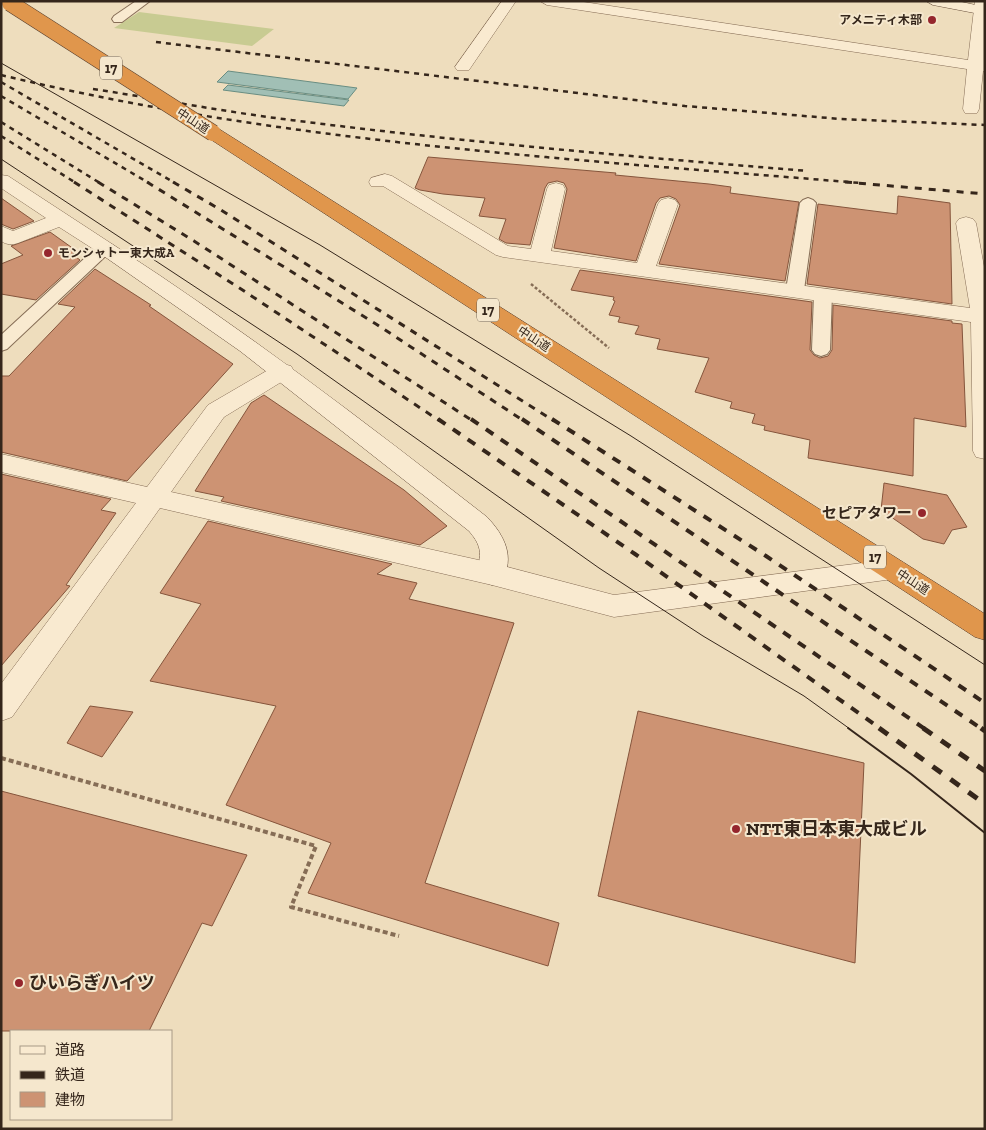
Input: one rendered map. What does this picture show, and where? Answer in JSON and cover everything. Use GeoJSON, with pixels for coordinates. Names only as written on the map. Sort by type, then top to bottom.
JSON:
{"type":"FeatureCollection","features":[{"type":"Feature","properties":{"kind":"highway","name":"中山道"},"geometry":{"type":"LineString","coordinates":[[9,2],[985,629]]}},
{"type":"Feature","properties":{"kind":"street"},"geometry":{"type":"LineString","coordinates":[[463,67],[509,1]]}},
{"type":"Feature","properties":{"kind":"street"},"geometry":{"type":"LineString","coordinates":[[547,1],[980,66]]}},
{"type":"Feature","properties":{"kind":"street"},"geometry":{"type":"LineString","coordinates":[[934,1],[982,7],[980,66],[971,109]]}},
{"type":"Feature","properties":{"kind":"street"},"geometry":{"type":"LineString","coordinates":[[1,180],[153,279],[283,371],[478,524],[495,545],[496,554],[492,574]]}},
{"type":"Feature","properties":{"kind":"street"},"geometry":{"type":"LineString","coordinates":[[378,182],[385,180],[498,249],[983,317]]}},
{"type":"Feature","properties":{"kind":"street"},"geometry":{"type":"LineString","coordinates":[[540,255],[556,189]]}},
{"type":"Feature","properties":{"kind":"street"},"geometry":{"type":"LineString","coordinates":[[645,269],[668,204]]}},
{"type":"Feature","properties":{"kind":"street"},"geometry":{"type":"LineString","coordinates":[[1,232],[11,239],[61,219]]}},
{"type":"Feature","properties":{"kind":"street"},"geometry":{"type":"LineString","coordinates":[[966,223],[983,317],[985,452]]}},
{"type":"Feature","properties":{"kind":"street"},"geometry":{"type":"LineString","coordinates":[[1,708],[216,411],[283,371]]}},
{"type":"Feature","properties":{"kind":"street"},"geometry":{"type":"LineString","coordinates":[[1,463],[492,574],[614,606],[893,569]]}},
{"type":"Feature","properties":{"kind":"lane"},"geometry":{"type":"LineString","coordinates":[[118,19],[144,1]]}},
{"type":"Feature","properties":{"kind":"lane"},"geometry":{"type":"LineString","coordinates":[[795,290],[808,203]]}},
{"type":"Feature","properties":{"kind":"lane"},"geometry":{"type":"LineString","coordinates":[[1,345],[105,248]]}},
{"type":"Feature","properties":{"kind":"lane"},"geometry":{"type":"LineString","coordinates":[[821,350],[823,294]]}},
{"type":"Feature","properties":{"kind":"path"},"geometry":{"type":"LineString","coordinates":[[525,280],[616,353]]}},
{"type":"Feature","properties":{"kind":"path"},"geometry":{"type":"LineString","coordinates":[[1,758],[316,846],[291,907],[399,936]]}},
{"type":"Feature","properties":{"kind":"green space"},"geometry":{"type":"Polygon","coordinates":[[[139,12],[274,29],[252,46],[114,28],[139,12]]]}},
{"type":"Feature","properties":{"kind":"water"},"geometry":{"type":"Polygon","coordinates":[[[228,71],[357,88],[348,99],[217,82],[228,71]]]}},
{"type":"Feature","properties":{"kind":"water"},"geometry":{"type":"Polygon","coordinates":[[[228,85],[349,100],[344,106],[223,90],[228,85]]]}},
{"type":"Feature","properties":{"kind":"building"},"geometry":{"type":"Polygon","coordinates":[[[428,157],[616,173],[615,175],[709,184],[731,187],[730,193],[799,202],[785,281],[659,264],[680,205],[676,199],[669,196],[660,198],[656,203],[636,261],[554,248],[567,189],[564,183],[557,181],[548,183],[545,188],[530,245],[506,243],[499,239],[506,219],[479,216],[485,198],[443,194],[415,188],[428,157]]]}},
{"type":"Feature","properties":{"kind":"building"},"geometry":{"type":"Polygon","coordinates":[[[898,196],[950,203],[952,304],[807,284],[818,204],[897,214],[898,196]]]}},
{"type":"Feature","properties":{"kind":"building"},"geometry":{"type":"Polygon","coordinates":[[[1,198],[34,221],[13,229],[1,224],[1,198]]]}},
{"type":"Feature","properties":{"kind":"building"},"geometry":{"type":"Polygon","coordinates":[[[50,232],[78,252],[72,254],[80,260],[36,300],[1,294],[1,264],[23,255],[11,246],[50,232]]]}},
{"type":"Feature","properties":{"kind":"building"},"geometry":{"type":"Polygon","coordinates":[[[95,269],[151,305],[149,306],[233,364],[127,481],[1,452],[1,376],[9,376],[75,307],[58,304],[95,269]]]}},
{"type":"Feature","properties":{"kind":"building"},"geometry":{"type":"Polygon","coordinates":[[[580,270],[812,302],[810,350],[820,358],[828,356],[832,350],[833,305],[952,321],[952,323],[962,324],[966,427],[914,418],[913,476],[808,458],[810,440],[764,430],[765,426],[752,423],[755,414],[730,408],[732,402],[695,392],[709,358],[657,349],[660,339],[635,334],[639,326],[618,322],[620,317],[609,315],[615,301],[613,300],[614,297],[571,290],[580,270]]]}},
{"type":"Feature","properties":{"kind":"building"},"geometry":{"type":"Polygon","coordinates":[[[264,395],[404,490],[447,526],[420,545],[221,501],[224,497],[195,491],[251,403],[264,395]]]}},
{"type":"Feature","properties":{"kind":"building"},"geometry":{"type":"Polygon","coordinates":[[[1,474],[111,499],[101,510],[116,513],[66,585],[70,586],[1,666],[1,474]]]}},
{"type":"Feature","properties":{"kind":"building","name":"セピアタワー"},"geometry":{"type":"Polygon","coordinates":[[[884,483],[947,495],[967,527],[952,530],[944,544],[923,539],[881,510],[884,483]]]}},
{"type":"Feature","properties":{"kind":"building"},"geometry":{"type":"Polygon","coordinates":[[[208,521],[392,564],[377,574],[417,583],[409,599],[514,623],[425,883],[559,923],[548,966],[308,893],[331,843],[226,805],[276,706],[150,681],[201,604],[160,593],[208,521]]]}},
{"type":"Feature","properties":{"kind":"building"},"geometry":{"type":"Polygon","coordinates":[[[90,706],[133,712],[102,757],[67,743],[90,706]]]}},
{"type":"Feature","properties":{"kind":"building","name":"NTT東日本東大成ビル"},"geometry":{"type":"Polygon","coordinates":[[[638,711],[864,763],[855,963],[598,896],[638,711]]]}},
{"type":"Feature","properties":{"kind":"building"},"geometry":{"type":"Polygon","coordinates":[[[1,791],[247,855],[212,926],[202,923],[149,1030],[1,1031],[1,791]]]}},
{"type":"Feature","properties":{"kind":"tram line"},"geometry":{"type":"LineString","coordinates":[[1,63],[320,245],[631,436],[985,665]]}},
{"type":"Feature","properties":{"kind":"tram line"},"geometry":{"type":"LineString","coordinates":[[1,159],[297,354],[599,568],[703,636],[804,696],[850,729]]}},
{"type":"Feature","properties":{"kind":"tram line"},"geometry":{"type":"LineString","coordinates":[[848,728],[911,774],[985,833]]}},
{"type":"Feature","properties":{"kind":"railway"},"geometry":{"type":"LineString","coordinates":[[156,42],[685,106],[841,119],[985,125]]}},
{"type":"Feature","properties":{"kind":"railway"},"geometry":{"type":"LineString","coordinates":[[1,75],[107,98],[213,117],[321,133],[428,146],[860,183]]}},
{"type":"Feature","properties":{"kind":"railway"},"geometry":{"type":"LineString","coordinates":[[1,82],[175,183]]}},
{"type":"Feature","properties":{"kind":"railway"},"geometry":{"type":"LineString","coordinates":[[93,89],[242,113],[356,128],[550,148],[808,171]]}},
{"type":"Feature","properties":{"kind":"railway"},"geometry":{"type":"LineString","coordinates":[[1,96],[149,183]]}},
{"type":"Feature","properties":{"kind":"railway"},"geometry":{"type":"LineString","coordinates":[[1,122],[100,183]]}},
{"type":"Feature","properties":{"kind":"railway"},"geometry":{"type":"LineString","coordinates":[[1,136],[76,183]]}},
{"type":"Feature","properties":{"kind":"railway"},"geometry":{"type":"LineString","coordinates":[[74,182],[241,289],[440,421]]}},
{"type":"Feature","properties":{"kind":"railway"},"geometry":{"type":"LineString","coordinates":[[98,182],[194,241],[473,421]]}},
{"type":"Feature","properties":{"kind":"railway"},"geometry":{"type":"LineString","coordinates":[[147,182],[376,324],[524,421]]}},
{"type":"Feature","properties":{"kind":"railway"},"geometry":{"type":"LineString","coordinates":[[173,182],[221,210],[554,421]]}},
{"type":"Feature","properties":{"kind":"railway"},"geometry":{"type":"LineString","coordinates":[[845,182],[985,194]]}},
{"type":"Feature","properties":{"kind":"railway"},"geometry":{"type":"LineString","coordinates":[[438,419],[635,554],[881,729]]}},
{"type":"Feature","properties":{"kind":"railway"},"geometry":{"type":"LineString","coordinates":[[471,419],[925,729]]}},
{"type":"Feature","properties":{"kind":"railway"},"geometry":{"type":"LineString","coordinates":[[522,419],[982,729]]}},
{"type":"Feature","properties":{"kind":"railway"},"geometry":{"type":"LineString","coordinates":[[552,419],[766,556],[985,703]]}},
{"type":"Feature","properties":{"kind":"railway"},"geometry":{"type":"LineString","coordinates":[[879,728],[985,804]]}},
{"type":"Feature","properties":{"kind":"railway"},"geometry":{"type":"LineString","coordinates":[[923,728],[985,771]]}},
{"type":"Feature","properties":{"kind":"railway"},"geometry":{"type":"LineString","coordinates":[[981,728],[985,731]]}},
{"type":"Feature","properties":{"kind":"place","name":"アメニティ木部"},"geometry":{"type":"Point","coordinates":[932,20]}},
{"type":"Feature","properties":{"kind":"place","name":"モンシャトー東大成A"},"geometry":{"type":"Point","coordinates":[48,253]}},
{"type":"Feature","properties":{"kind":"place","name":"セピアタワー"},"geometry":{"type":"Point","coordinates":[922,513]}},
{"type":"Feature","properties":{"kind":"place","name":"NTT東日本東大成ビル"},"geometry":{"type":"Point","coordinates":[736,829]}},
{"type":"Feature","properties":{"kind":"place","name":"ひいらぎハイツ"},"geometry":{"type":"Point","coordinates":[19,983]}}]}
